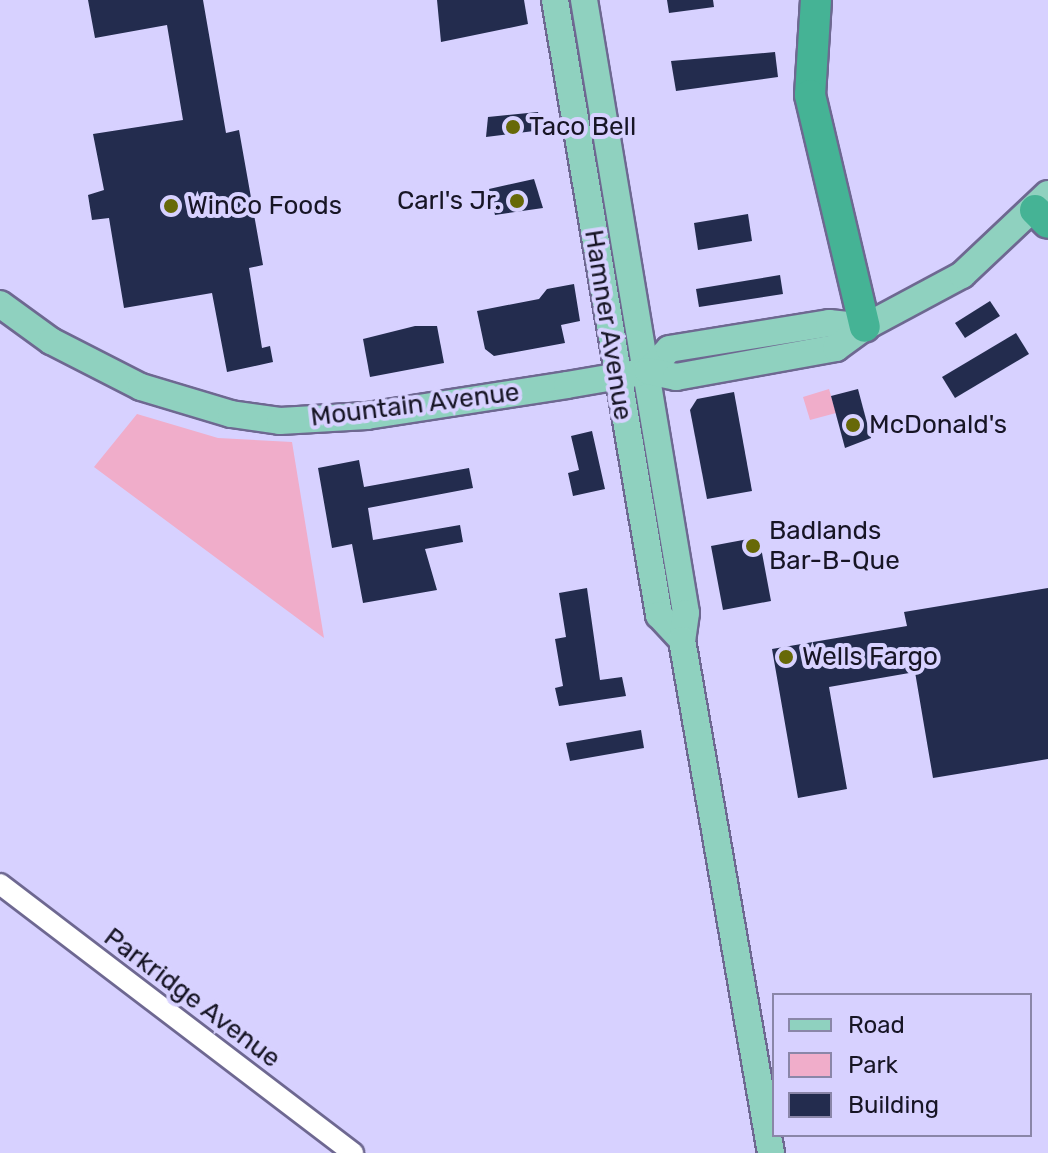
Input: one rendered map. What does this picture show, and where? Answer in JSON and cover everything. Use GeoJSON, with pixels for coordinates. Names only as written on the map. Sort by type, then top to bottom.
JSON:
{"type":"FeatureCollection","features":[{"type":"Feature","properties":{"kind":"highway"},"geometry":{"type":"LineString","coordinates":[[816,0],[810,95],[865,327]]}},
{"type":"Feature","properties":{"kind":"main road","name":"Hamner Avenue"},"geometry":{"type":"LineString","coordinates":[[555,0],[659,615],[682,640]]}},
{"type":"Feature","properties":{"kind":"main road","name":"Hamner Avenue"},"geometry":{"type":"LineString","coordinates":[[584,0],[686,613],[682,640],[771,1153]]}},
{"type":"Feature","properties":{"kind":"main road"},"geometry":{"type":"LineString","coordinates":[[648,371],[676,377],[836,348],[865,327],[962,275],[1044,209]]}},
{"type":"Feature","properties":{"kind":"main road","name":"Mountain Avenue"},"geometry":{"type":"LineString","coordinates":[[0,304],[51,341],[141,387],[231,414],[280,421],[367,416],[648,371]]}},
{"type":"Feature","properties":{"kind":"main road"},"geometry":{"type":"LineString","coordinates":[[648,371],[669,349],[829,323],[865,327]]}},
{"type":"Feature","properties":{"kind":"street","name":"Parkridge Avenue"},"geometry":{"type":"LineString","coordinates":[[0,884],[353,1153]]}},
{"type":"Feature","properties":{"kind":"green space"},"geometry":{"type":"Polygon","coordinates":[[[829,389],[836,413],[810,420],[803,397],[829,389]]]}},
{"type":"Feature","properties":{"kind":"green space"},"geometry":{"type":"Polygon","coordinates":[[[137,414],[218,438],[292,442],[324,638],[94,467],[137,414]]]}},
{"type":"Feature","properties":{"kind":"building","name":"WinCo Foods"},"geometry":{"type":"Polygon","coordinates":[[[88,0],[203,0],[226,133],[239,130],[263,265],[249,268],[262,348],[270,346],[273,362],[227,372],[212,293],[124,308],[109,218],[92,220],[88,195],[104,190],[93,134],[183,120],[167,25],[95,38],[88,0]]]}},
{"type":"Feature","properties":{"kind":"building"},"geometry":{"type":"Polygon","coordinates":[[[437,0],[524,0],[528,24],[441,42],[437,0]]]}},
{"type":"Feature","properties":{"kind":"building"},"geometry":{"type":"Polygon","coordinates":[[[667,0],[713,0],[714,7],[669,13],[667,0]]]}},
{"type":"Feature","properties":{"kind":"building"},"geometry":{"type":"Polygon","coordinates":[[[775,52],[778,77],[676,91],[671,61],[775,52]]]}},
{"type":"Feature","properties":{"kind":"building","name":"Taco Bell"},"geometry":{"type":"Polygon","coordinates":[[[538,112],[542,130],[486,137],[488,117],[538,112]]]}},
{"type":"Feature","properties":{"kind":"building","name":"Carl's Jr."},"geometry":{"type":"Polygon","coordinates":[[[534,179],[543,208],[495,215],[489,189],[534,179]]]}},
{"type":"Feature","properties":{"kind":"building"},"geometry":{"type":"Polygon","coordinates":[[[748,214],[752,241],[698,250],[694,223],[748,214]]]}},
{"type":"Feature","properties":{"kind":"building"},"geometry":{"type":"Polygon","coordinates":[[[780,275],[783,294],[699,307],[696,289],[780,275]]]}},
{"type":"Feature","properties":{"kind":"building"},"geometry":{"type":"Polygon","coordinates":[[[574,284],[580,321],[561,325],[565,343],[494,356],[485,349],[477,311],[539,299],[547,289],[574,284]]]}},
{"type":"Feature","properties":{"kind":"building"},"geometry":{"type":"Polygon","coordinates":[[[990,301],[1000,316],[965,338],[955,323],[990,301]]]}},
{"type":"Feature","properties":{"kind":"building"},"geometry":{"type":"Polygon","coordinates":[[[415,326],[437,326],[444,363],[370,377],[363,339],[415,326]]]}},
{"type":"Feature","properties":{"kind":"building"},"geometry":{"type":"Polygon","coordinates":[[[1016,333],[1029,354],[955,398],[942,377],[1016,333]]]}},
{"type":"Feature","properties":{"kind":"building","name":"McDonald's"},"geometry":{"type":"Polygon","coordinates":[[[858,389],[871,438],[845,448],[831,396],[858,389]]]}},
{"type":"Feature","properties":{"kind":"building"},"geometry":{"type":"Polygon","coordinates":[[[734,392],[752,491],[707,499],[690,410],[697,399],[734,392]]]}},
{"type":"Feature","properties":{"kind":"building"},"geometry":{"type":"Polygon","coordinates":[[[592,431],[605,489],[573,496],[568,473],[579,470],[571,436],[592,431]]]}},
{"type":"Feature","properties":{"kind":"building"},"geometry":{"type":"Polygon","coordinates":[[[359,460],[364,487],[469,468],[473,488],[368,508],[373,540],[460,525],[463,542],[425,549],[437,590],[363,603],[352,544],[332,548],[318,468],[359,460]]]}},
{"type":"Feature","properties":{"kind":"building"},"geometry":{"type":"Polygon","coordinates":[[[759,537],[771,601],[723,610],[711,546],[759,537]]]}},
{"type":"Feature","properties":{"kind":"building"},"geometry":{"type":"Polygon","coordinates":[[[587,588],[600,680],[622,677],[626,696],[559,706],[555,688],[563,686],[555,639],[566,637],[559,593],[587,588]]]}},
{"type":"Feature","properties":{"kind":"building"},"geometry":{"type":"Polygon","coordinates":[[[1048,588],[1048,759],[933,778],[915,672],[829,687],[847,789],[798,798],[772,649],[907,626],[904,612],[1048,588]]]}},
{"type":"Feature","properties":{"kind":"building"},"geometry":{"type":"Polygon","coordinates":[[[641,730],[644,748],[570,761],[566,743],[641,730]]]}},
{"type":"Feature","properties":{"kind":"place","name":"Taco Bell"},"geometry":{"type":"Point","coordinates":[513,127]}},
{"type":"Feature","properties":{"kind":"place","name":"Carl's Jr."},"geometry":{"type":"Point","coordinates":[517,201]}},
{"type":"Feature","properties":{"kind":"place","name":"WinCo Foods"},"geometry":{"type":"Point","coordinates":[171,206]}},
{"type":"Feature","properties":{"kind":"place","name":"McDonald's"},"geometry":{"type":"Point","coordinates":[853,425]}},
{"type":"Feature","properties":{"kind":"place","name":"Badlands Bar-B-Que"},"geometry":{"type":"Point","coordinates":[753,546]}},
{"type":"Feature","properties":{"kind":"place","name":"Wells Fargo"},"geometry":{"type":"Point","coordinates":[786,657]}}]}
